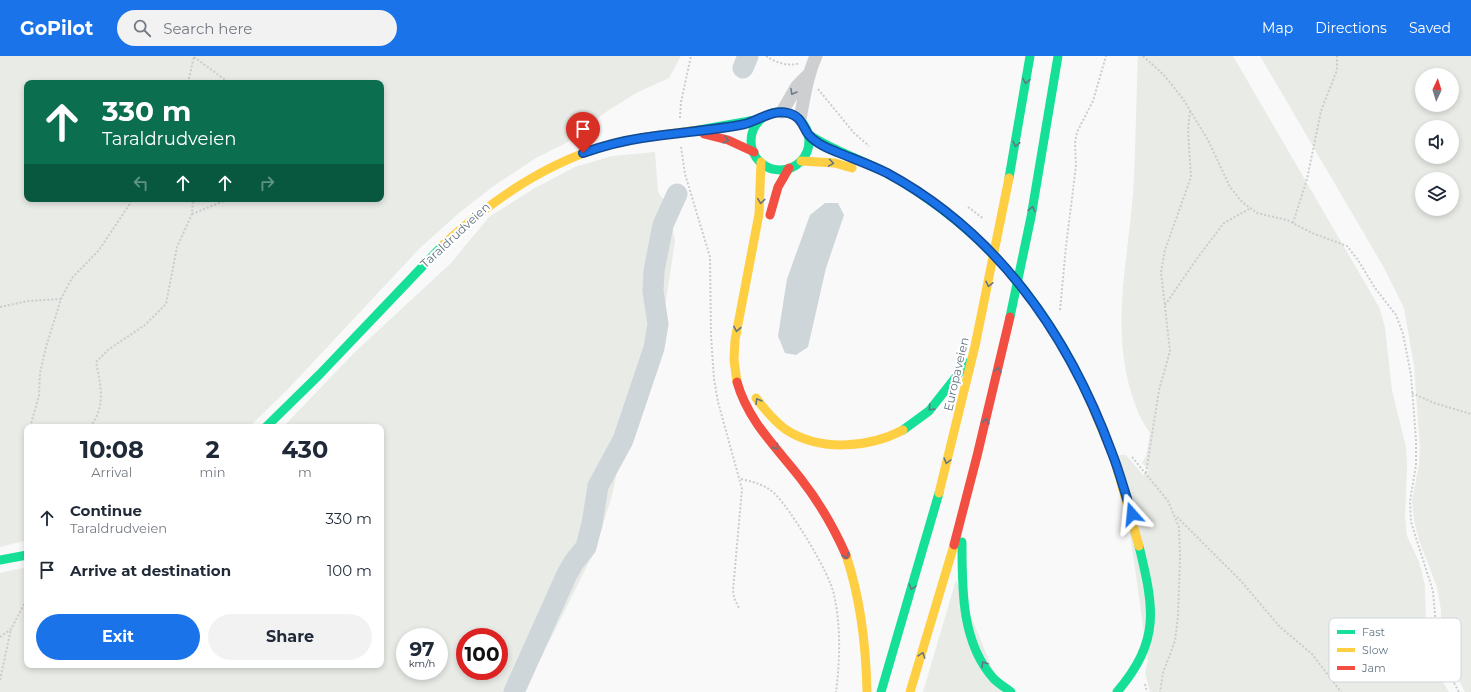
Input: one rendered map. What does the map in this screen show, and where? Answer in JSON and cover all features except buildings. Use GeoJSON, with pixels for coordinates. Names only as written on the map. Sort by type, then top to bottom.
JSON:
{"type":"FeatureCollection","features":[{"type":"Feature","properties":{"kind":"main road","name":"Europaveien"},"geometry":{"type":"LineString","coordinates":[[881,692],[936,504],[973,355],[1002,218],[1030,56]]}},
{"type":"Feature","properties":{"kind":"main road"},"geometry":{"type":"LineString","coordinates":[[910,692],[932,622],[962,513],[1006,334],[1024,248],[1058,56]]}},
{"type":"Feature","properties":{"kind":"main road"},"geometry":{"type":"LineString","coordinates":[[774,112],[782,112],[788,113],[800,119],[808,134],[808,148],[801,161],[789,168],[774,169],[761,162],[754,152],[751,143],[752,134],[761,119],[774,112]]}},
{"type":"Feature","properties":{"kind":"main road","name":"Taraldrudveien"},"geometry":{"type":"LineString","coordinates":[[269,424],[323,371],[432,254],[464,224],[501,195],[544,170],[593,150],[641,138],[697,132],[761,119]]}},
{"type":"Feature","properties":{"kind":"main road","name":"Taraldrudveien"},"geometry":{"type":"LineString","coordinates":[[697,132],[728,140],[754,152]]}},
{"type":"Feature","properties":{"kind":"main road"},"geometry":{"type":"LineString","coordinates":[[808,134],[837,152],[858,159],[887,173],[943,209],[975,236],[1006,266],[1039,308],[1071,361],[1101,424],[1112,454],[1132,514],[1148,583],[1150,617],[1146,647],[1134,671],[1117,692]]}},
{"type":"Feature","properties":{"kind":"main road"},"geometry":{"type":"LineString","coordinates":[[801,161],[835,164],[861,171],[881,179],[932,212],[994,264],[1033,313],[1052,341],[1088,407],[1101,440],[1122,499],[1140,574],[1144,614],[1141,642],[1137,655],[1130,667],[1117,675]]}},
{"type":"Feature","properties":{"kind":"main road"},"geometry":{"type":"LineString","coordinates":[[761,162],[763,185],[760,214],[736,335],[734,366],[741,396],[756,422],[821,507],[833,527],[851,568],[864,621],[867,692]]}},
{"type":"Feature","properties":{"kind":"main road"},"geometry":{"type":"LineString","coordinates":[[768,223],[778,187],[789,168]]}},
{"type":"Feature","properties":{"kind":"main road"},"geometry":{"type":"LineString","coordinates":[[752,391],[768,415],[790,432],[802,438],[829,444],[862,445],[899,434],[915,423],[940,398],[973,355]]}},
{"type":"Feature","properties":{"kind":"main road"},"geometry":{"type":"LineString","coordinates":[[962,513],[963,593],[969,631],[988,671],[996,680],[1011,692]]}},
{"type":"Feature","properties":{"kind":"main road"},"geometry":{"type":"LineString","coordinates":[[0,560],[24,556]]}},
{"type":"Feature","properties":{"kind":"street"},"geometry":{"type":"LineString","coordinates":[[800,119],[807,91],[808,75],[816,56]]}},
{"type":"Feature","properties":{"kind":"street"},"geometry":{"type":"LineString","coordinates":[[782,112],[797,86],[808,75]]}},
{"type":"Feature","properties":{"kind":"path"},"geometry":{"type":"LineString","coordinates":[[680,120],[681,102],[691,56]]}},
{"type":"Feature","properties":{"kind":"path"},"geometry":{"type":"LineString","coordinates":[[1060,315],[1066,246],[1076,166],[1076,137],[1080,124],[1093,101],[1106,56]]}},
{"type":"Feature","properties":{"kind":"path"},"geometry":{"type":"LineString","coordinates":[[1143,56],[1174,87],[1208,140],[1230,187],[1249,209],[1265,216],[1293,224],[1347,246],[1358,260],[1375,288],[1396,315],[1400,324],[1409,362],[1417,453],[1410,501],[1411,522],[1433,591],[1435,618]]}},
{"type":"Feature","properties":{"kind":"path"},"geometry":{"type":"LineString","coordinates":[[1293,224],[1307,180],[1321,111],[1337,70],[1337,56]]}},
{"type":"Feature","properties":{"kind":"path"},"geometry":{"type":"LineString","coordinates":[[189,80],[194,57],[224,80]]}},
{"type":"Feature","properties":{"kind":"path"},"geometry":{"type":"LineString","coordinates":[[1190,111],[1188,130],[1191,177],[1161,272],[1164,306],[1170,334],[1170,351],[1159,390],[1146,473],[1163,493],[1176,516],[1241,581],[1280,627],[1312,654],[1329,676]]}},
{"type":"Feature","properties":{"kind":"path"},"geometry":{"type":"LineString","coordinates":[[681,147],[685,174],[710,257],[711,336],[714,379],[722,418],[741,479],[741,515],[733,590],[734,598],[739,608]]}},
{"type":"Feature","properties":{"kind":"path"},"geometry":{"type":"LineString","coordinates":[[31,424],[39,396],[40,373],[61,299],[72,278],[99,250],[131,202]]}},
{"type":"Feature","properties":{"kind":"path"},"geometry":{"type":"LineString","coordinates":[[93,424],[97,419],[102,396],[96,362],[108,350],[145,325],[166,304],[177,248],[192,214],[193,202]]}},
{"type":"Feature","properties":{"kind":"path"},"geometry":{"type":"LineString","coordinates":[[192,214],[222,202]]}},
{"type":"Feature","properties":{"kind":"path"},"geometry":{"type":"LineString","coordinates":[[1164,306],[1224,222],[1249,209]]}},
{"type":"Feature","properties":{"kind":"path"},"geometry":{"type":"LineString","coordinates":[[0,307],[28,301],[61,299]]}},
{"type":"Feature","properties":{"kind":"path"},"geometry":{"type":"LineString","coordinates":[[1412,393],[1434,403],[1471,414]]}},
{"type":"Feature","properties":{"kind":"path"},"geometry":{"type":"LineString","coordinates":[[741,479],[761,483],[774,493],[798,525],[821,563],[834,593],[838,618],[838,663],[836,692]]}},
{"type":"Feature","properties":{"kind":"path"},"geometry":{"type":"LineString","coordinates":[[1160,692],[1163,673],[1175,641],[1178,616],[1180,536],[1176,516]]}},
{"type":"Feature","properties":{"kind":"path"},"geometry":{"type":"LineString","coordinates":[[0,680],[10,629],[24,603]]}},
{"type":"Feature","properties":{"kind":"path"},"geometry":{"type":"LineString","coordinates":[[0,637],[10,629]]}},
{"type":"Feature","properties":{"kind":"path"},"geometry":{"type":"LineString","coordinates":[[1333,682],[1341,692]]}},
{"type":"Feature","properties":{"kind":"path"},"geometry":{"type":"LineString","coordinates":[[1453,682],[1459,692]]}},
{"type":"Feature","properties":{"kind":"shaded area"},"geometry":{"type":"Polygon","coordinates":[[[0,56],[681,56],[669,78],[636,93],[606,112],[566,143],[536,158],[495,185],[459,213],[420,248],[288,389],[252,424],[24,424],[24,541],[0,547],[0,56]]]}},
{"type":"Feature","properties":{"kind":"shaded area"},"geometry":{"type":"Polygon","coordinates":[[[1138,56],[1233,56],[1379,307],[1385,327],[1392,390],[1406,447],[1407,466],[1405,517],[1407,536],[1419,562],[1425,585],[1426,618],[1329,618],[1329,682],[1443,682],[1449,692],[1150,692],[1145,673],[1148,661],[1119,455],[1126,455],[1143,475],[1148,474],[1148,469],[1142,463],[1146,456],[1150,433],[1139,413],[1131,392],[1125,367],[1122,342],[1123,292],[1131,218],[1135,159],[1138,56]]]}},
{"type":"Feature","properties":{"kind":"shaded area"},"geometry":{"type":"Polygon","coordinates":[[[1260,56],[1471,56],[1471,692],[1465,692],[1460,682],[1461,682],[1461,618],[1441,618],[1437,587],[1419,540],[1414,521],[1412,500],[1419,464],[1420,448],[1414,366],[1404,308],[1383,266],[1260,56]]]}},
{"type":"Feature","properties":{"kind":"shaded area"},"geometry":{"type":"Polygon","coordinates":[[[655,152],[658,192],[669,208],[675,241],[661,334],[645,394],[620,457],[612,496],[594,552],[539,662],[520,692],[0,692],[0,573],[24,568],[24,668],[384,668],[384,424],[286,424],[354,353],[451,263],[489,217],[535,188],[575,167],[612,156],[655,152]]]}},
{"type":"Feature","properties":{"kind":"shaded area"},"geometry":{"type":"Polygon","coordinates":[[[825,203],[838,203],[844,215],[826,268],[808,347],[796,355],[785,353],[778,336],[787,279],[810,215],[825,203]]]}},
{"type":"Feature","properties":{"kind":"shaded area"},"geometry":{"type":"Polygon","coordinates":[[[956,580],[1002,692],[923,692],[956,580]]]}},
{"type":"Feature","properties":{"kind":"waterway"},"geometry":{"type":"LineString","coordinates":[[743,68],[748,56]]}},
{"type":"Feature","properties":{"kind":"waterway"},"geometry":{"type":"LineString","coordinates":[[514,692],[567,574],[586,547],[592,524],[598,486],[623,440],[654,348],[658,324],[653,291],[654,271],[663,225],[677,194]]}},
{"type":"Feature","properties":{"kind":"traffic: fast"},"geometry":{"type":"LineString","coordinates":[[1009,178],[1030,56]]}},
{"type":"Feature","properties":{"kind":"traffic: fast"},"geometry":{"type":"LineString","coordinates":[[1010,317],[1031,217],[1058,56]]}},
{"type":"Feature","properties":{"kind":"traffic: fast"},"geometry":{"type":"LineString","coordinates":[[780,112],[796,117],[804,125],[809,141],[804,157],[796,165],[780,170],[764,165],[756,157],[751,141],[756,125],[764,117],[780,112]]}},
{"type":"Feature","properties":{"kind":"traffic: fast"},"geometry":{"type":"LineString","coordinates":[[699,130],[761,119]]}},
{"type":"Feature","properties":{"kind":"traffic: fast"},"geometry":{"type":"LineString","coordinates":[[808,134],[828,146],[892,176],[955,219],[982,244],[1008,270],[1052,329],[1071,361],[1088,396]]}},
{"type":"Feature","properties":{"kind":"traffic: fast"},"geometry":{"type":"LineString","coordinates":[[269,424],[320,374],[443,245]]}},
{"type":"Feature","properties":{"kind":"traffic: fast"},"geometry":{"type":"LineString","coordinates":[[903,430],[929,411],[967,363]]}},
{"type":"Feature","properties":{"kind":"traffic: fast"},"geometry":{"type":"LineString","coordinates":[[881,692],[939,493]]}},
{"type":"Feature","properties":{"kind":"traffic: fast"},"geometry":{"type":"LineString","coordinates":[[962,542],[963,596],[969,632],[983,665],[998,683],[1011,692]]}},
{"type":"Feature","properties":{"kind":"traffic: fast"},"geometry":{"type":"LineString","coordinates":[[1117,692],[1141,656],[1147,639],[1150,623],[1148,588],[1139,546]]}},
{"type":"Feature","properties":{"kind":"traffic: fast"},"geometry":{"type":"LineString","coordinates":[[0,560],[24,556]]}},
{"type":"Feature","properties":{"kind":"traffic: slow"},"geometry":{"type":"LineString","coordinates":[[443,245],[502,197],[544,171],[567,160],[615,143],[699,130]]}},
{"type":"Feature","properties":{"kind":"traffic: slow"},"geometry":{"type":"LineString","coordinates":[[801,161],[835,163],[852,168]]}},
{"type":"Feature","properties":{"kind":"traffic: slow"},"geometry":{"type":"LineString","coordinates":[[737,382],[734,360],[735,340],[759,214],[761,162]]}},
{"type":"Feature","properties":{"kind":"traffic: slow"},"geometry":{"type":"LineString","coordinates":[[939,493],[975,346],[1009,178]]}},
{"type":"Feature","properties":{"kind":"traffic: slow"},"geometry":{"type":"LineString","coordinates":[[1088,396],[1114,458],[1139,546]]}},
{"type":"Feature","properties":{"kind":"traffic: slow"},"geometry":{"type":"LineString","coordinates":[[756,398],[769,415],[785,429],[798,436],[813,441],[828,444],[860,444],[875,441],[903,430]]}},
{"type":"Feature","properties":{"kind":"traffic: slow"},"geometry":{"type":"LineString","coordinates":[[910,692],[954,545]]}},
{"type":"Feature","properties":{"kind":"traffic: slow"},"geometry":{"type":"LineString","coordinates":[[846,555],[862,622],[867,692]]}},
{"type":"Feature","properties":{"kind":"traffic: jam"},"geometry":{"type":"LineString","coordinates":[[704,134],[728,140],[754,152]]}},
{"type":"Feature","properties":{"kind":"traffic: jam"},"geometry":{"type":"LineString","coordinates":[[770,215],[778,187],[789,168]]}},
{"type":"Feature","properties":{"kind":"traffic: jam"},"geometry":{"type":"LineString","coordinates":[[954,545],[1010,317]]}},
{"type":"Feature","properties":{"kind":"traffic: jam"},"geometry":{"type":"LineString","coordinates":[[737,382],[748,409],[756,422],[814,497],[831,525],[846,555]]}},
{"type":"Feature","properties":{"kind":"route"},"geometry":{"type":"LineString","coordinates":[[583,153],[610,144],[657,135],[697,132],[745,123],[761,119],[774,112],[782,112],[788,113],[800,119],[808,134],[825,146],[858,159],[887,173],[943,209],[975,236],[1006,266],[1039,308],[1071,361],[1101,424],[1132,514]]}}]}
